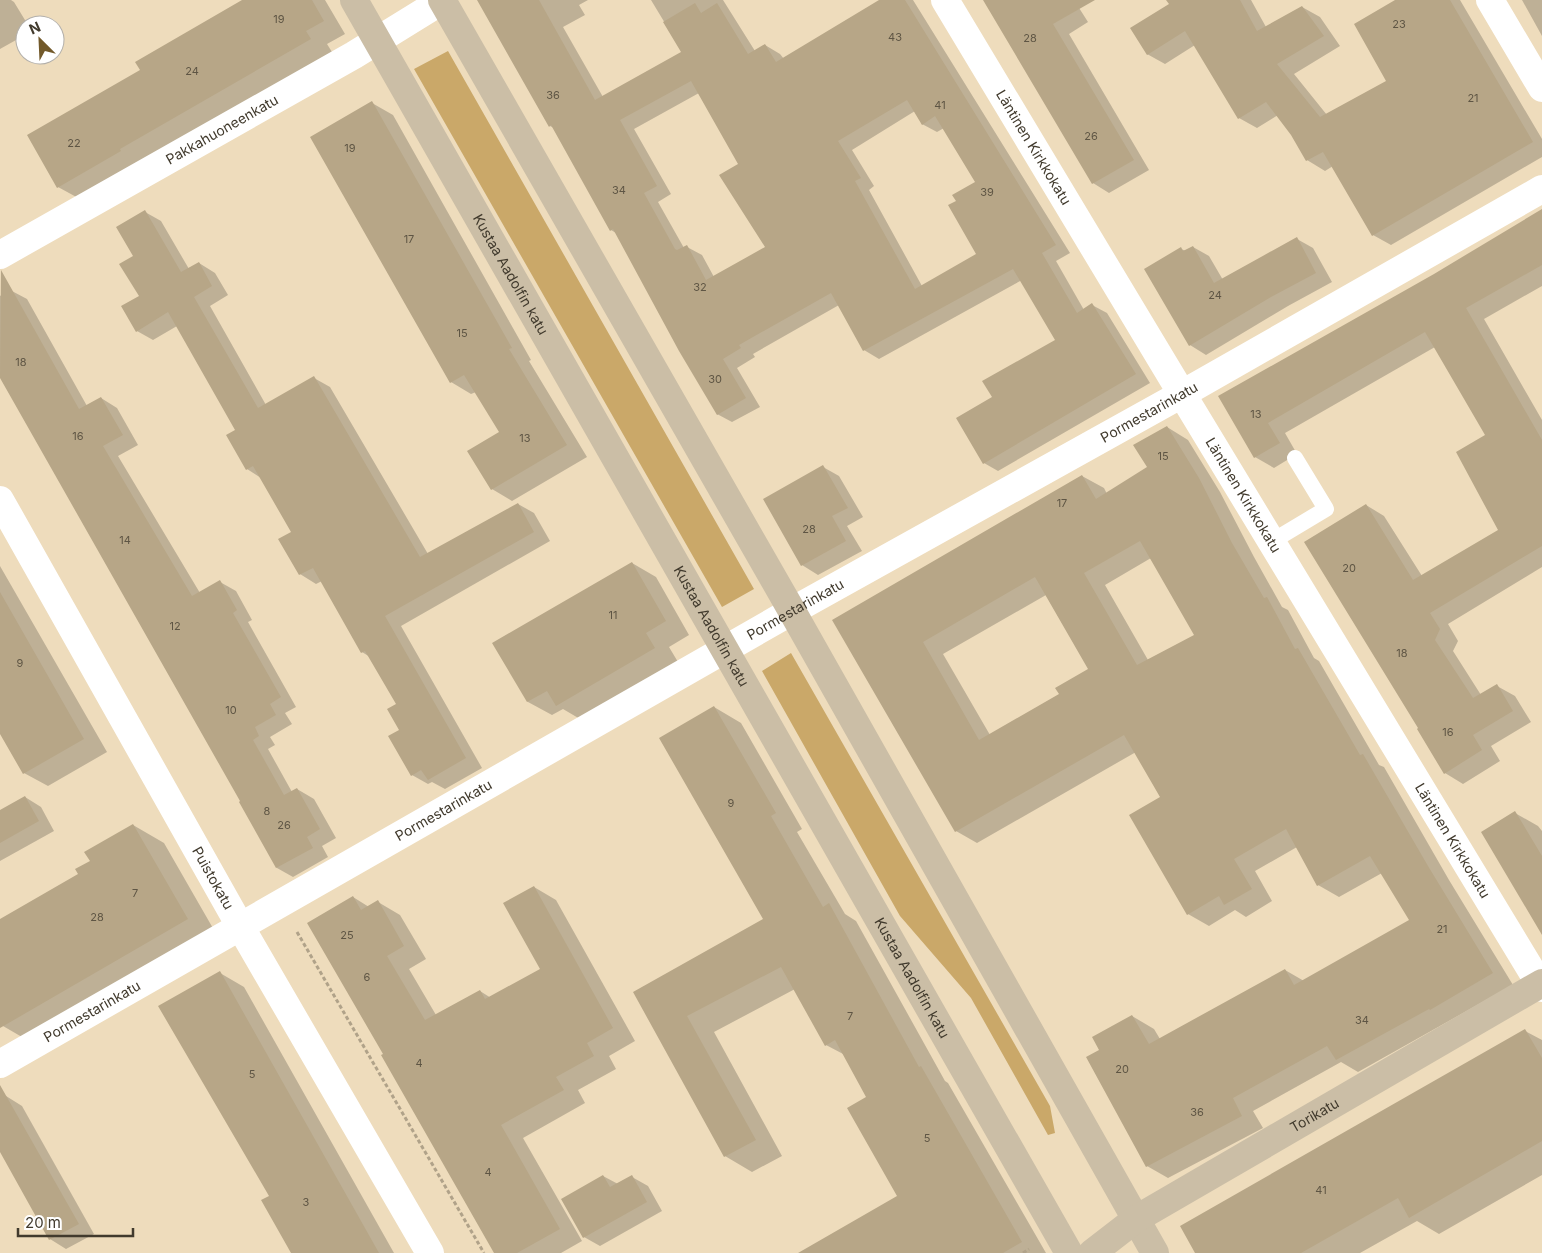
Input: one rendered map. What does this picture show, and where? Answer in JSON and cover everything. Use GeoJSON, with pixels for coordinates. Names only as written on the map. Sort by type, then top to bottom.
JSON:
{"type":"FeatureCollection","features":[{"type":"Feature","properties":{"kind":"main road","name":"Kustaa Aadolfin katu"},"geometry":{"type":"LineString","coordinates":[[354,0],[1069,1253]]}},
{"type":"Feature","properties":{"kind":"main road"},"geometry":{"type":"LineString","coordinates":[[442,0],[792,611],[1155,1253]]}},
{"type":"Feature","properties":{"kind":"main road","name":"Torikatu"},"geometry":{"type":"LineString","coordinates":[[1092,1253],[1136,1219],[1541,985]]}},
{"type":"Feature","properties":{"kind":"street","name":"Pakkahuoneenkatu"},"geometry":{"type":"LineString","coordinates":[[0,256],[377,40],[442,0]]}},
{"type":"Feature","properties":{"kind":"street","name":"Läntinen Kirkkokatu"},"geometry":{"type":"LineString","coordinates":[[945,0],[1271,542],[1541,985]]}},
{"type":"Feature","properties":{"kind":"street"},"geometry":{"type":"LineString","coordinates":[[1490,0],[1542,88]]}},
{"type":"Feature","properties":{"kind":"street","name":"Pormestarinkatu"},"geometry":{"type":"LineString","coordinates":[[0,1064],[792,611],[1182,394],[1542,188]]}},
{"type":"Feature","properties":{"kind":"street","name":"Puistokatu"},"geometry":{"type":"LineString","coordinates":[[0,500],[240,926],[430,1253]]}},
{"type":"Feature","properties":{"kind":"lane"},"geometry":{"type":"LineString","coordinates":[[1271,542],[1326,509],[1295,458]]}},
{"type":"Feature","properties":{"kind":"path"},"geometry":{"type":"LineString","coordinates":[[281,904],[484,1253]]}},
{"type":"Feature","properties":{"kind":"shaded area"},"geometry":{"type":"Polygon","coordinates":[[[448,51],[754,589],[722,607],[414,69],[448,51]]]}},
{"type":"Feature","properties":{"kind":"shaded area"},"geometry":{"type":"Polygon","coordinates":[[[791,653],[1050,1106],[1055,1133],[1048,1135],[971,998],[900,916],[762,671],[791,653]]]}},
{"type":"Feature","properties":{"kind":"building"},"geometry":{"type":"Polygon","coordinates":[[[242,0],[312,0],[324,21],[306,31],[311,39],[120,149],[121,151],[57,188],[27,135],[140,70],[135,62],[242,0]]]}},
{"type":"Feature","properties":{"kind":"building"},"geometry":{"type":"Polygon","coordinates":[[[477,0],[539,0],[595,100],[681,52],[663,22],[695,3],[701,13],[717,3],[748,54],[765,44],[776,62],[879,0],[905,0],[1056,245],[1042,253],[1077,313],[1092,303],[1136,374],[983,464],[956,418],[992,397],[982,381],[1055,340],[1013,269],[863,351],[831,293],[739,345],[741,348],[723,359],[746,398],[717,415],[679,351],[613,229],[610,231],[551,125],[549,127],[477,0]],[[691,81],[620,120],[657,186],[644,193],[675,249],[677,250],[687,245],[706,280],[765,247],[719,175],[738,164],[691,81]],[[907,100],[838,141],[861,178],[855,181],[915,289],[976,254],[948,205],[956,201],[952,195],[975,182],[935,116],[922,125],[907,100]]]}},
{"type":"Feature","properties":{"kind":"building"},"geometry":{"type":"Polygon","coordinates":[[[983,0],[1095,0],[1053,24],[1134,160],[1092,184],[983,0]]]}},
{"type":"Feature","properties":{"kind":"building"},"geometry":{"type":"Polygon","coordinates":[[[1166,0],[1240,0],[1257,31],[1302,6],[1324,36],[1277,64],[1320,117],[1386,81],[1354,24],[1395,0],[1450,0],[1533,142],[1372,236],[1323,152],[1306,161],[1291,135],[1266,102],[1238,119],[1185,31],[1147,55],[1130,28],[1169,4],[1166,0]]]}},
{"type":"Feature","properties":{"kind":"building"},"geometry":{"type":"Polygon","coordinates":[[[372,101],[512,348],[509,349],[567,445],[491,490],[467,451],[499,432],[464,375],[450,383],[310,137],[372,101]]]}},
{"type":"Feature","properties":{"kind":"building"},"geometry":{"type":"Polygon","coordinates":[[[1542,209],[1542,265],[1466,308],[1542,440],[1542,546],[1430,613],[1440,629],[1435,640],[1473,698],[1497,684],[1513,711],[1473,735],[1482,750],[1444,774],[1418,728],[1304,542],[1366,504],[1413,580],[1498,530],[1456,452],[1485,435],[1425,332],[1268,423],[1280,443],[1254,458],[1218,396],[1434,274],[1542,209]]]}},
{"type":"Feature","properties":{"kind":"building"},"geometry":{"type":"Polygon","coordinates":[[[145,210],[181,272],[199,262],[212,286],[194,297],[258,408],[314,376],[420,557],[518,503],[534,532],[385,616],[466,758],[428,780],[421,770],[411,776],[388,736],[399,730],[387,709],[396,704],[365,651],[361,653],[313,568],[299,575],[278,539],[291,532],[253,466],[246,470],[226,435],[235,430],[168,312],[136,332],[121,306],[139,296],[119,264],[133,256],[116,227],[145,210]]]}},
{"type":"Feature","properties":{"kind":"building"},"geometry":{"type":"Polygon","coordinates":[[[1297,237],[1316,273],[1271,297],[1189,346],[1144,269],[1181,247],[1183,251],[1193,246],[1214,283],[1297,237]]]}},
{"type":"Feature","properties":{"kind":"building"},"geometry":{"type":"Polygon","coordinates":[[[1,270],[79,409],[101,397],[123,435],[103,446],[192,596],[220,580],[237,610],[233,613],[281,697],[270,704],[276,715],[255,727],[259,736],[253,740],[284,795],[297,788],[320,829],[307,837],[313,848],[276,868],[240,801],[0,378],[1,270]]]}},
{"type":"Feature","properties":{"kind":"building"},"geometry":{"type":"Polygon","coordinates":[[[1167,426],[1199,478],[1232,543],[1264,598],[1267,597],[1295,649],[1298,648],[1360,755],[1363,754],[1493,973],[1430,1010],[1336,1060],[1327,1046],[1233,1098],[1242,1116],[1146,1167],[1086,1057],[1099,1050],[1092,1037],[1132,1015],[1149,1044],[1285,969],[1294,985],[1409,920],[1370,856],[1317,886],[1286,829],[1234,859],[1252,889],[1224,905],[1219,896],[1187,915],[1129,815],[1160,797],[1124,735],[955,832],[832,620],[1082,475],[1096,499],[1147,467],[1133,445],[1167,426]],[[1140,541],[1084,573],[1137,665],[1194,635],[1140,541]],[[1035,577],[923,642],[979,740],[1059,694],[1055,688],[1088,669],[1035,577]]]}},
{"type":"Feature","properties":{"kind":"building"},"geometry":{"type":"Polygon","coordinates":[[[823,465],[848,508],[832,516],[846,541],[801,566],[763,499],[823,465]]]}},
{"type":"Feature","properties":{"kind":"building"},"geometry":{"type":"Polygon","coordinates":[[[632,562],[666,621],[646,633],[655,648],[556,706],[547,691],[527,702],[492,643],[632,562]]]}},
{"type":"Feature","properties":{"kind":"building"},"geometry":{"type":"Polygon","coordinates":[[[0,592],[84,739],[23,774],[0,734],[0,592]]]}},
{"type":"Feature","properties":{"kind":"building"},"geometry":{"type":"Polygon","coordinates":[[[714,706],[776,813],[771,816],[823,907],[829,903],[919,1067],[921,1066],[1022,1242],[1003,1253],[798,1253],[897,1196],[847,1108],[866,1097],[835,1040],[825,1046],[781,967],[687,1016],[756,1140],[724,1157],[633,992],[763,919],[659,738],[714,706]]]}},
{"type":"Feature","properties":{"kind":"building"},"geometry":{"type":"Polygon","coordinates":[[[25,796],[39,821],[0,843],[0,810],[25,796]]]}},
{"type":"Feature","properties":{"kind":"building"},"geometry":{"type":"Polygon","coordinates":[[[1515,811],[1542,856],[1542,935],[1481,832],[1515,811]]]}},
{"type":"Feature","properties":{"kind":"building"},"geometry":{"type":"Polygon","coordinates":[[[133,824],[188,919],[0,1028],[0,919],[78,874],[75,869],[90,861],[84,852],[133,824]]]}},
{"type":"Feature","properties":{"kind":"building"},"geometry":{"type":"Polygon","coordinates":[[[534,886],[613,1028],[587,1043],[594,1056],[556,1077],[564,1090],[501,1125],[560,1229],[517,1253],[494,1253],[381,1055],[383,1054],[307,923],[353,896],[361,910],[378,900],[404,946],[387,956],[425,1020],[480,990],[485,999],[540,969],[503,903],[534,886]]]}},
{"type":"Feature","properties":{"kind":"building"},"geometry":{"type":"Polygon","coordinates":[[[220,971],[379,1253],[291,1253],[261,1200],[269,1196],[158,1006],[220,971]]]}},
{"type":"Feature","properties":{"kind":"building"},"geometry":{"type":"Polygon","coordinates":[[[1525,1029],[1542,1058],[1542,1141],[1409,1218],[1398,1198],[1301,1253],[1195,1253],[1180,1226],[1525,1029]]]}},
{"type":"Feature","properties":{"kind":"building"},"geometry":{"type":"Polygon","coordinates":[[[0,1085],[79,1224],[49,1240],[0,1152],[0,1085]]]}},
{"type":"Feature","properties":{"kind":"building"},"geometry":{"type":"Polygon","coordinates":[[[603,1175],[610,1187],[632,1175],[647,1202],[583,1238],[561,1199],[603,1175]]]}}]}
